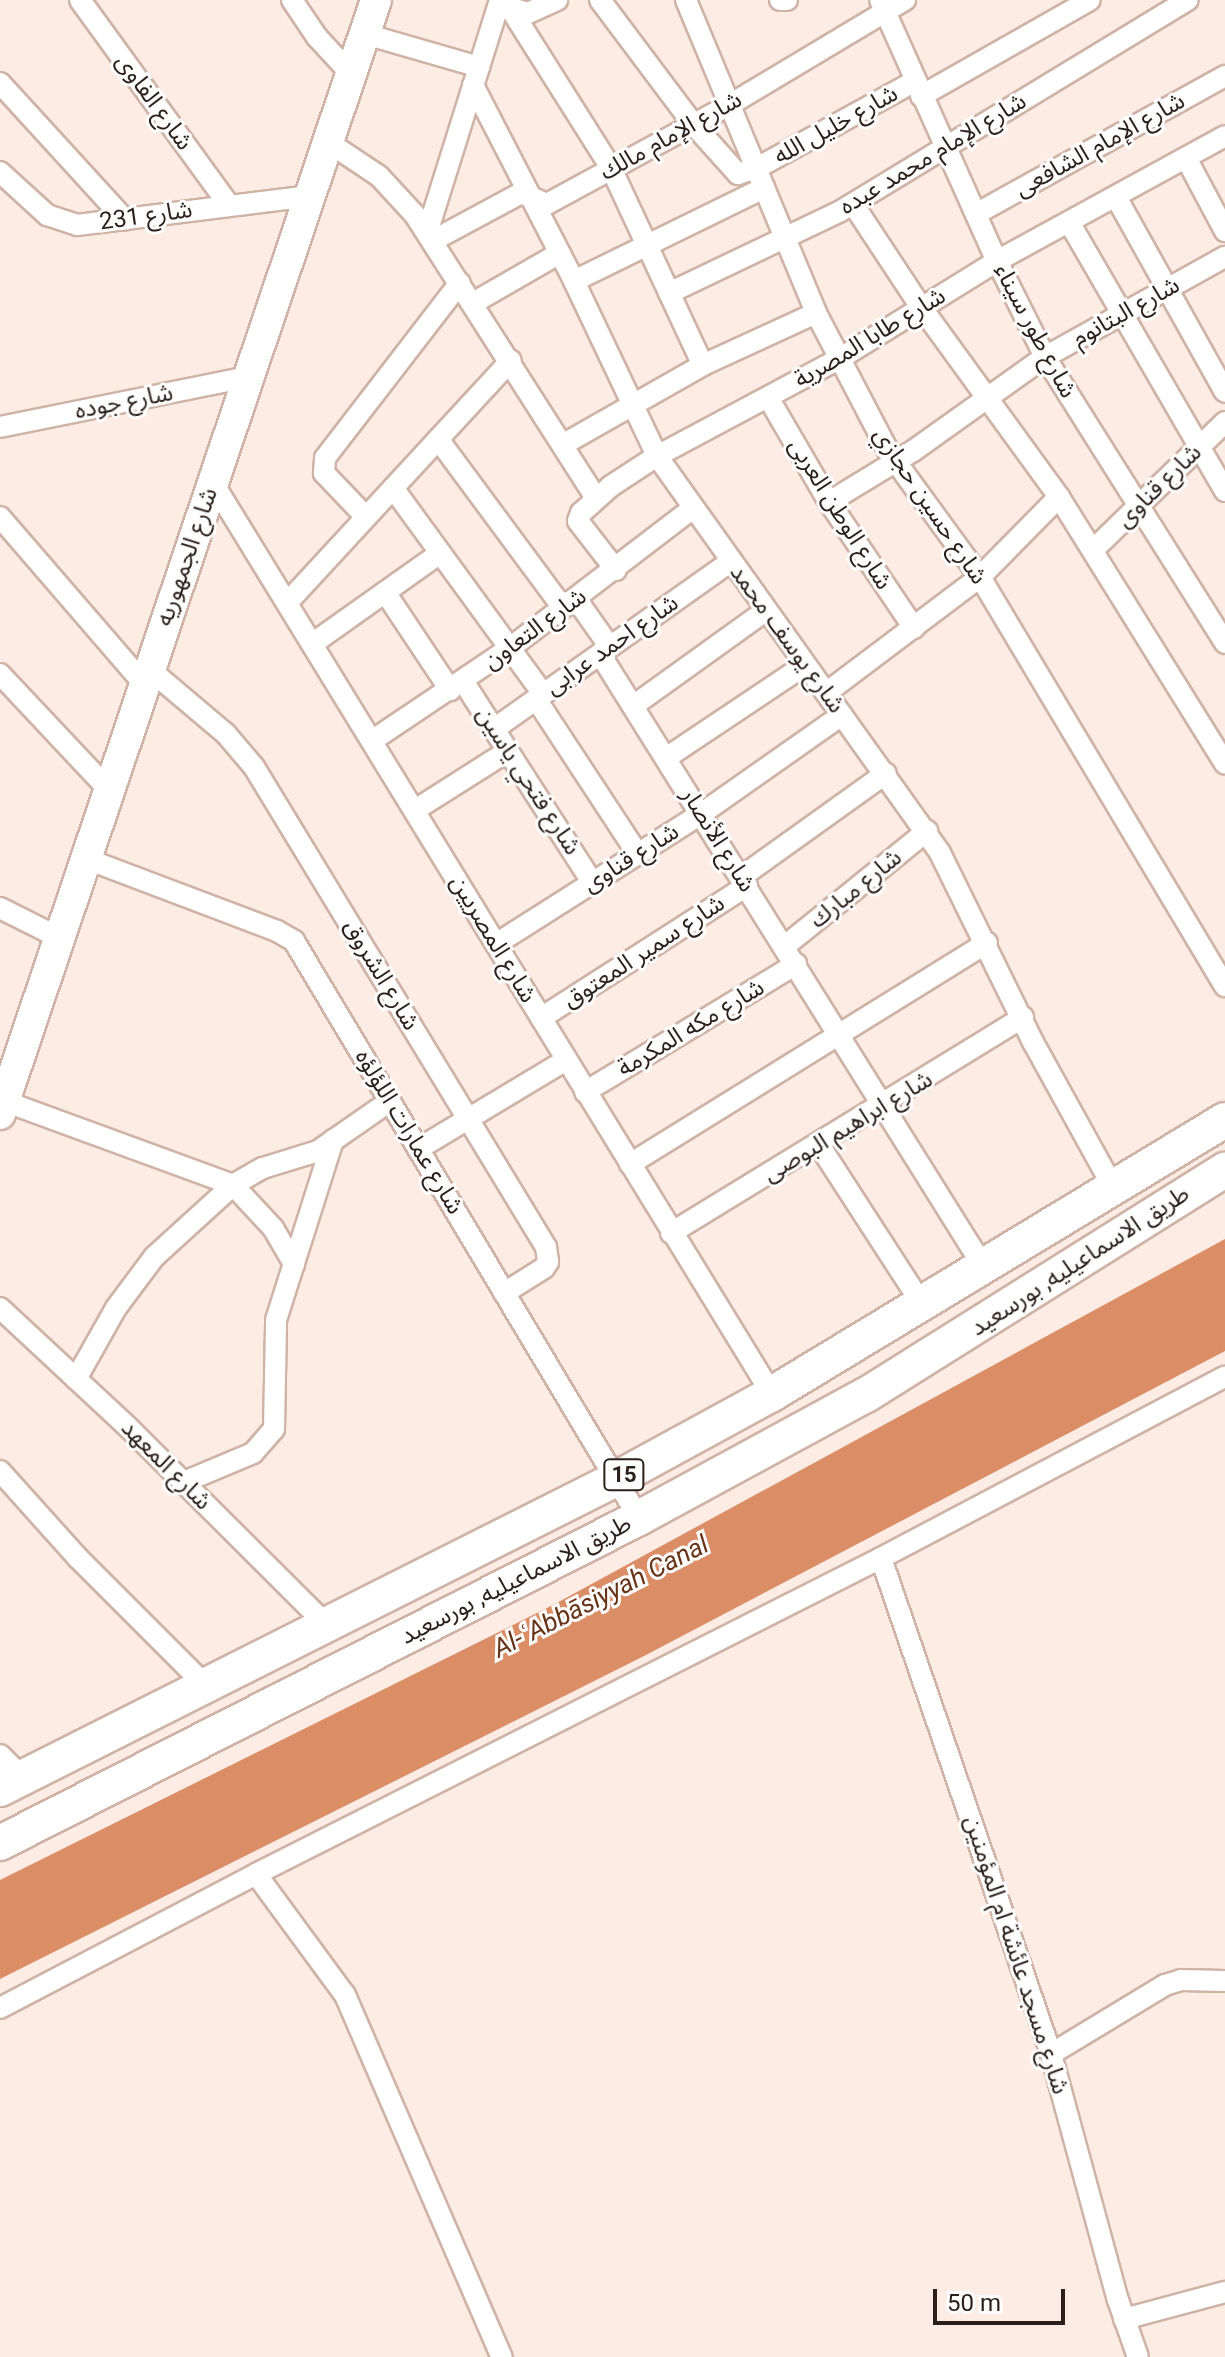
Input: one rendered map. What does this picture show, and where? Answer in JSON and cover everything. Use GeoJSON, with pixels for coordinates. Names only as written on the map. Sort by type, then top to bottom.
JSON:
{"type":"FeatureCollection","features":[{"type":"Feature","properties":{"kind":"highway","name":"طريق الاسماعيليه, بورسعيد"},"geometry":{"type":"LineString","coordinates":[[8,1774],[208,1688],[616,1479],[772,1394],[1225,1120]]}},
{"type":"Feature","properties":{"kind":"highway","name":"طريق الاسماعيليه, بورسعيد"},"geometry":{"type":"LineString","coordinates":[[0,1843],[639,1518],[932,1356],[1139,1221],[1225,1170]]}},
{"type":"Feature","properties":{"kind":"main road","name":"شارع الجمهوريه"},"geometry":{"type":"LineString","coordinates":[[2,1107],[376,0]]}},
{"type":"Feature","properties":{"kind":"street","name":"شارع الفاوى"},"geometry":{"type":"LineString","coordinates":[[80,0],[229,205]]}},
{"type":"Feature","properties":{"kind":"street"},"geometry":{"type":"LineString","coordinates":[[292,0],[317,37],[351,74]]}},
{"type":"Feature","properties":{"kind":"street"},"geometry":{"type":"LineString","coordinates":[[503,4],[528,13],[557,0]]}},
{"type":"Feature","properties":{"kind":"street"},"geometry":{"type":"LineString","coordinates":[[600,0],[694,125],[734,172],[760,178]]}},
{"type":"Feature","properties":{"kind":"street","name":"شارع حسين حجازي"},"geometry":{"type":"LineString","coordinates":[[686,0],[816,313],[895,462],[980,577],[1225,986]]}},
{"type":"Feature","properties":{"kind":"street"},"geometry":{"type":"LineString","coordinates":[[780,0],[787,0]]}},
{"type":"Feature","properties":{"kind":"street","name":"شارع الإمام مالك"},"geometry":{"type":"LineString","coordinates":[[430,237],[521,193],[547,204],[731,104],[882,6],[905,0]]}},
{"type":"Feature","properties":{"kind":"street","name":"شارع خليل الله"},"geometry":{"type":"LineString","coordinates":[[574,281],[647,245],[918,88],[1090,0]]}},
{"type":"Feature","properties":{"kind":"street","name":"شارع الإمام محمد عبده"},"geometry":{"type":"LineString","coordinates":[[669,293],[853,204],[1188,0]]}},
{"type":"Feature","properties":{"kind":"street"},"geometry":{"type":"LineString","coordinates":[[430,237],[476,76],[503,4]]}},
{"type":"Feature","properties":{"kind":"street"},"geometry":{"type":"LineString","coordinates":[[503,4],[611,168],[703,365]]}},
{"type":"Feature","properties":{"kind":"street","name":"شارع طور سيناء"},"geometry":{"type":"LineString","coordinates":[[882,6],[997,261],[1045,357],[1137,508],[1225,643]]}},
{"type":"Feature","properties":{"kind":"street"},"geometry":{"type":"LineString","coordinates":[[365,34],[476,76]]}},
{"type":"Feature","properties":{"kind":"street","name":"شارع يوسف محمد"},"geometry":{"type":"LineString","coordinates":[[476,76],[532,199],[574,281],[629,405],[657,456],[765,611],[927,831],[1113,1187]]}},
{"type":"Feature","properties":{"kind":"street","name":"شارع الإمام الشافعى"},"geometry":{"type":"LineString","coordinates":[[976,214],[1225,76]]}},
{"type":"Feature","properties":{"kind":"street"},"geometry":{"type":"LineString","coordinates":[[0,83],[125,220]]}},
{"type":"Feature","properties":{"kind":"street","name":"شارع طابا المصرية"},"geometry":{"type":"LineString","coordinates":[[596,498],[657,456],[769,399],[997,261],[1225,136]]}},
{"type":"Feature","properties":{"kind":"street"},"geometry":{"type":"LineString","coordinates":[[328,142],[379,176],[430,237],[596,498],[581,513],[578,521],[616,570]]}},
{"type":"Feature","properties":{"kind":"street"},"geometry":{"type":"LineString","coordinates":[[1186,158],[1225,231]]}},
{"type":"Feature","properties":{"kind":"street","name":"شارع 231"},"geometry":{"type":"LineString","coordinates":[[0,172],[9,193],[67,224],[125,220],[310,196]]}},
{"type":"Feature","properties":{"kind":"street"},"geometry":{"type":"LineString","coordinates":[[1116,197],[1225,392]]}},
{"type":"Feature","properties":{"kind":"street"},"geometry":{"type":"LineString","coordinates":[[853,204],[921,307],[1059,497],[1225,764]]}},
{"type":"Feature","properties":{"kind":"street"},"geometry":{"type":"LineString","coordinates":[[1069,222],[1225,491]]}},
{"type":"Feature","properties":{"kind":"street"},"geometry":{"type":"LineString","coordinates":[[473,303],[560,253]]}},
{"type":"Feature","properties":{"kind":"street","name":"شارع البتانوم"},"geometry":{"type":"LineString","coordinates":[[829,502],[895,462],[1045,357],[1225,257]]}},
{"type":"Feature","properties":{"kind":"street"},"geometry":{"type":"LineString","coordinates":[[366,517],[324,473],[325,458],[460,283]]}},
{"type":"Feature","properties":{"kind":"street"},"geometry":{"type":"LineString","coordinates":[[564,444],[703,365],[816,313]]}},
{"type":"Feature","properties":{"kind":"street"},"geometry":{"type":"LineString","coordinates":[[287,603],[511,360]]}},
{"type":"Feature","properties":{"kind":"street","name":"شارع جوده"},"geometry":{"type":"LineString","coordinates":[[0,427],[249,377]]}},
{"type":"Feature","properties":{"kind":"street","name":"شارع الوطن العربى"},"geometry":{"type":"LineString","coordinates":[[769,399],[829,502],[914,628]]}},
{"type":"Feature","properties":{"kind":"street","name":"شارع قناوى"},"geometry":{"type":"LineString","coordinates":[[1093,550],[1225,422]]}},
{"type":"Feature","properties":{"kind":"street","name":"شارع الأنصار"},"geometry":{"type":"LineString","coordinates":[[438,439],[558,601],[581,606],[605,640],[605,662],[841,1034],[983,1266]]}},
{"type":"Feature","properties":{"kind":"street","name":"شارع المصريين"},"geometry":{"type":"LineString","coordinates":[[213,483],[772,1394]]}},
{"type":"Feature","properties":{"kind":"street"},"geometry":{"type":"LineString","coordinates":[[393,488],[510,648],[638,854]]}},
{"type":"Feature","properties":{"kind":"street"},"geometry":{"type":"LineString","coordinates":[[826,693],[980,577],[1059,497]]}},
{"type":"Feature","properties":{"kind":"street","name":"شارع التعاون"},"geometry":{"type":"LineString","coordinates":[[373,740],[510,648],[692,509]]}},
{"type":"Feature","properties":{"kind":"street","name":"شارع الشروق"},"geometry":{"type":"LineString","coordinates":[[0,517],[147,676],[226,734],[254,767],[548,1255],[544,1268],[504,1293]]}},
{"type":"Feature","properties":{"kind":"street"},"geometry":{"type":"LineString","coordinates":[[312,644],[440,553]]}},
{"type":"Feature","properties":{"kind":"street","name":"شارع احمد عرابى"},"geometry":{"type":"LineString","coordinates":[[494,729],[731,561]]}},
{"type":"Feature","properties":{"kind":"street","name":"شارع فتحي ياسين"},"geometry":{"type":"LineString","coordinates":[[385,592],[494,729],[592,882]]}},
{"type":"Feature","properties":{"kind":"street"},"geometry":{"type":"LineString","coordinates":[[633,706],[765,611]]}},
{"type":"Feature","properties":{"kind":"street"},"geometry":{"type":"LineString","coordinates":[[666,758],[805,665]]}},
{"type":"Feature","properties":{"kind":"street"},"geometry":{"type":"LineString","coordinates":[[0,674],[108,789]]}},
{"type":"Feature","properties":{"kind":"street","name":"شارع قناوى"},"geometry":{"type":"LineString","coordinates":[[496,944],[701,814],[842,715]]}},
{"type":"Feature","properties":{"kind":"street"},"geometry":{"type":"LineString","coordinates":[[415,810],[508,751]]}},
{"type":"Feature","properties":{"kind":"street","name":"شارع سمير المعتوق"},"geometry":{"type":"LineString","coordinates":[[541,1018],[744,882],[886,773]]}},
{"type":"Feature","properties":{"kind":"street","name":"شارع مبارك"},"geometry":{"type":"LineString","coordinates":[[785,946],[927,831]]}},
{"type":"Feature","properties":{"kind":"street","name":"شارع عمارات اللؤلؤه"},"geometry":{"type":"LineString","coordinates":[[84,858],[287,936],[300,950],[639,1518]]}},
{"type":"Feature","properties":{"kind":"street"},"geometry":{"type":"LineString","coordinates":[[0,908],[58,937]]}},
{"type":"Feature","properties":{"kind":"street"},"geometry":{"type":"LineString","coordinates":[[630,1164],[987,943]]}},
{"type":"Feature","properties":{"kind":"street","name":"شارع مكه المكرمة"},"geometry":{"type":"LineString","coordinates":[[585,1092],[796,964]]}},
{"type":"Feature","properties":{"kind":"street","name":"شارع ابراهيم البوصى"},"geometry":{"type":"LineString","coordinates":[[671,1233],[884,1106],[1023,1017]]}},
{"type":"Feature","properties":{"kind":"street"},"geometry":{"type":"LineString","coordinates":[[418,1149],[566,1060]]}},
{"type":"Feature","properties":{"kind":"street"},"geometry":{"type":"LineString","coordinates":[[76,1379],[116,1308],[154,1257],[233,1185],[263,1168],[302,1159],[390,1101]]}},
{"type":"Feature","properties":{"kind":"street"},"geometry":{"type":"LineString","coordinates":[[2,1107],[233,1185],[273,1228],[294,1264]]}},
{"type":"Feature","properties":{"kind":"street"},"geometry":{"type":"LineString","coordinates":[[184,1482],[253,1453],[274,1429],[274,1334],[333,1140]]}},
{"type":"Feature","properties":{"kind":"street"},"geometry":{"type":"LineString","coordinates":[[819,1145],[922,1304]]}},
{"type":"Feature","properties":{"kind":"street","name":"شارع المعهد"},"geometry":{"type":"LineString","coordinates":[[0,1308],[184,1482],[328,1626]]}},
{"type":"Feature","properties":{"kind":"street"},"geometry":{"type":"LineString","coordinates":[[0,2008],[256,1874],[881,1558],[1225,1377]]}},
{"type":"Feature","properties":{"kind":"street"},"geometry":{"type":"LineString","coordinates":[[0,1471],[78,1558],[208,1688]]}},
{"type":"Feature","properties":{"kind":"street","name":"شارع مسجد عائشة ام المؤمنين"},"geometry":{"type":"LineString","coordinates":[[881,1558],[1051,2054],[1124,2319],[1138,2357]]}},
{"type":"Feature","properties":{"kind":"street"},"geometry":{"type":"LineString","coordinates":[[256,1874],[345,1995],[502,2357]]}},
{"type":"Feature","properties":{"kind":"street"},"geometry":{"type":"LineString","coordinates":[[1051,2054],[1165,1985],[1181,1980],[1225,1981]]}},
{"type":"Feature","properties":{"kind":"street"},"geometry":{"type":"LineString","coordinates":[[1124,2319],[1225,2292]]}},
{"type":"Feature","properties":{"kind":"water","name":"Al-ʿAbbāsiyyah Canal"},"geometry":{"type":"Polygon","coordinates":[[[1225,1239],[1225,1351],[644,1656],[0,1979],[0,1880],[553,1605],[1225,1239]]]}}]}
